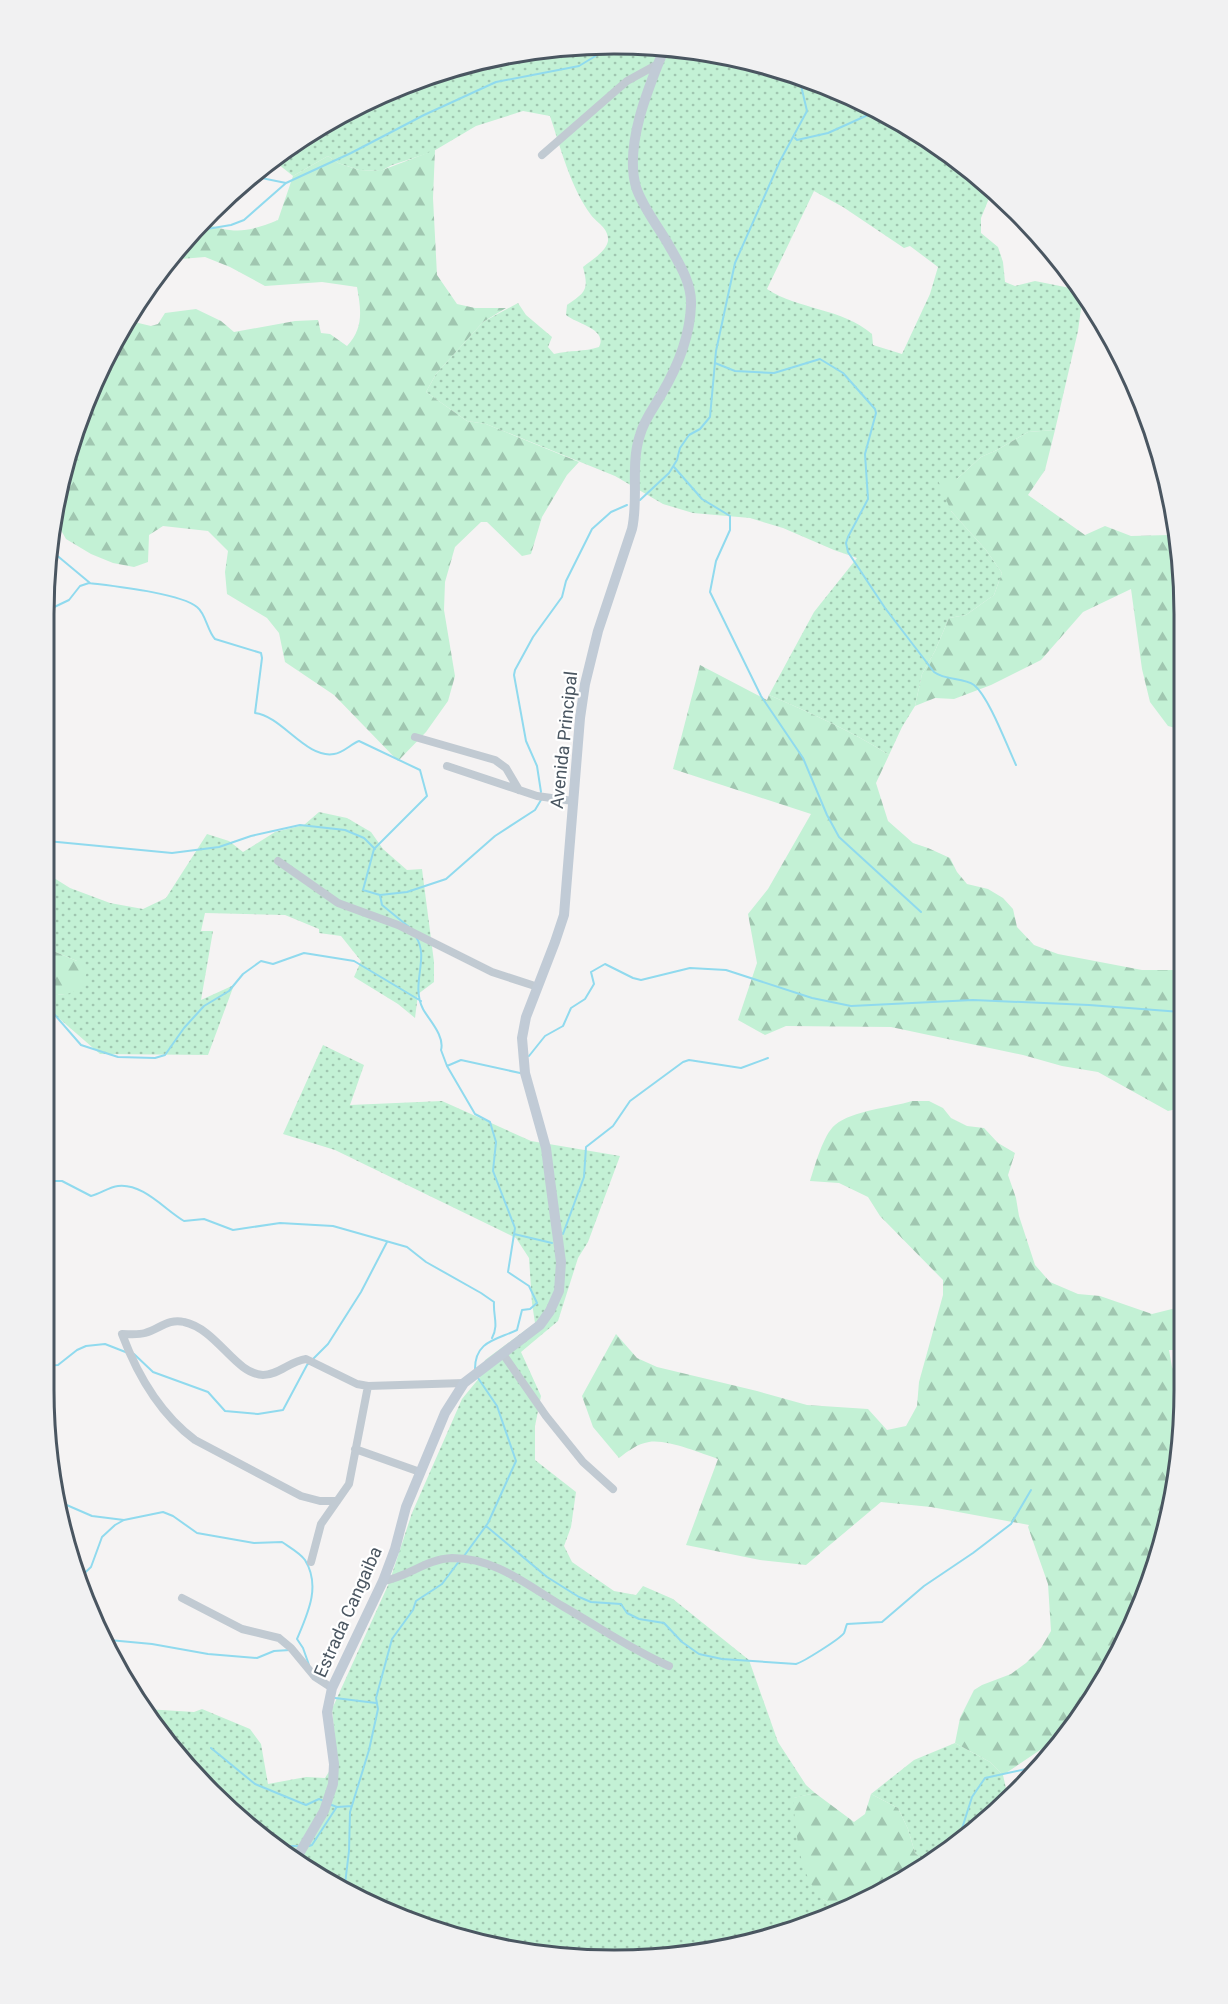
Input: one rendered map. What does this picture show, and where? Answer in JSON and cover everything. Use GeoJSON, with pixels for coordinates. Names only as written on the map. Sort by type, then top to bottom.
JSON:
{"type":"FeatureCollection","features":[{"type":"Feature","properties":{"kind":"street","name":"Avenida Principal"},"geometry":{"type":"LineString","coordinates":[[464,1383],[534,1331],[557,1296],[561,1277],[559,1244],[546,1148],[522,1054],[523,1025],[555,942],[565,909],[580,718],[585,684],[595,643],[634,521],[636,454],[639,438],[643,426],[677,364],[687,336],[690,316],[691,296],[686,277],[639,195],[634,174],[636,135],[661,56]]}},
{"type":"Feature","properties":{"kind":"street"},"geometry":{"type":"LineString","coordinates":[[542,155],[627,81],[658,64]]}},
{"type":"Feature","properties":{"kind":"street"},"geometry":{"type":"LineString","coordinates":[[415,737],[495,760],[506,768],[519,790]]}},
{"type":"Feature","properties":{"kind":"street"},"geometry":{"type":"LineString","coordinates":[[447,766],[543,798],[573,801]]}},
{"type":"Feature","properties":{"kind":"street"},"geometry":{"type":"LineString","coordinates":[[278,861],[338,903],[398,925],[492,972],[538,987]]}},
{"type":"Feature","properties":{"kind":"street"},"geometry":{"type":"LineString","coordinates":[[337,1501],[320,1501],[290,1491],[184,1432],[160,1406],[135,1368],[122,1334],[144,1334],[173,1321],[181,1321],[210,1334],[240,1364],[258,1374],[271,1374],[306,1359],[357,1384],[368,1386],[464,1383]]}},
{"type":"Feature","properties":{"kind":"street"},"geometry":{"type":"LineString","coordinates":[[503,1354],[546,1416],[583,1462],[613,1489]]}},
{"type":"Feature","properties":{"kind":"street","name":"Estrada Cangaiba"},"geometry":{"type":"LineString","coordinates":[[299,1853],[324,1810],[333,1784],[334,1764],[327,1712],[332,1688],[383,1581],[395,1549],[406,1507],[445,1413],[464,1383]]}},
{"type":"Feature","properties":{"kind":"street"},"geometry":{"type":"LineString","coordinates":[[310,1562],[321,1524],[348,1487],[368,1386]]}},
{"type":"Feature","properties":{"kind":"street"},"geometry":{"type":"LineString","coordinates":[[355,1449],[420,1472]]}},
{"type":"Feature","properties":{"kind":"street"},"geometry":{"type":"LineString","coordinates":[[383,1581],[401,1577],[429,1562],[440,1560],[464,1559],[491,1565],[520,1578],[632,1648],[669,1666]]}},
{"type":"Feature","properties":{"kind":"street"},"geometry":{"type":"LineString","coordinates":[[182,1598],[242,1629],[279,1638],[315,1677],[332,1688]]}},
{"type":"Feature","properties":{"kind":"green space"},"geometry":{"type":"Polygon","coordinates":[[[577,55],[651,55],[723,65],[759,73],[828,97],[862,112],[925,148],[989,199],[981,218],[981,233],[998,247],[1003,262],[1005,282],[1015,286],[1035,281],[1069,288],[1081,305],[1078,331],[1055,430],[1028,432],[981,457],[957,479],[951,511],[986,550],[1002,573],[994,595],[966,615],[949,618],[922,674],[915,706],[889,755],[846,730],[769,695],[814,612],[857,558],[783,528],[750,518],[693,513],[663,504],[615,476],[486,424],[467,421],[426,392],[436,374],[483,322],[518,303],[526,315],[552,337],[548,347],[554,354],[599,347],[601,341],[595,331],[566,315],[567,305],[582,293],[586,286],[583,267],[604,249],[608,236],[605,229],[591,215],[577,192],[550,116],[523,111],[476,126],[432,152],[381,171],[359,170],[338,163],[328,156],[293,176],[280,165],[303,148],[366,112],[434,84],[469,73],[541,59],[577,55]],[[814,191],[767,289],[779,296],[860,325],[872,334],[873,345],[902,354],[930,294],[938,267],[910,246],[904,248],[843,207],[814,191]]]}},
{"type":"Feature","properties":{"kind":"green space"},"geometry":{"type":"Polygon","coordinates":[[[435,150],[433,198],[437,275],[457,304],[475,308],[506,308],[483,322],[436,374],[426,392],[467,421],[486,424],[579,462],[567,475],[542,517],[531,554],[522,556],[487,522],[481,522],[455,547],[445,582],[444,610],[455,676],[448,701],[426,732],[398,761],[334,695],[285,662],[279,633],[267,618],[227,594],[225,572],[228,551],[208,531],[163,526],[149,535],[148,562],[134,567],[113,563],[91,554],[66,539],[61,530],[73,469],[84,434],[112,366],[136,322],[151,326],[158,324],[165,313],[196,309],[221,321],[234,332],[295,321],[318,320],[321,333],[330,334],[347,346],[359,325],[357,287],[322,282],[265,286],[230,267],[205,257],[182,259],[211,225],[223,229],[248,230],[278,220],[293,176],[328,156],[338,163],[359,170],[380,171],[435,150]]]}},
{"type":"Feature","properties":{"kind":"green space"},"geometry":{"type":"Polygon","coordinates":[[[1055,430],[1045,470],[1028,495],[1085,535],[1105,526],[1131,536],[1168,535],[1173,577],[1174,728],[1168,726],[1150,702],[1142,669],[1131,589],[1083,612],[1041,660],[991,685],[954,699],[935,698],[915,706],[922,674],[949,618],[966,615],[994,595],[1002,573],[986,550],[951,511],[937,478],[957,479],[981,457],[1028,432],[1055,430]]]}},
{"type":"Feature","properties":{"kind":"green space"},"geometry":{"type":"Polygon","coordinates":[[[700,665],[767,700],[769,695],[830,723],[889,755],[876,783],[888,821],[913,843],[950,858],[957,872],[967,884],[988,889],[1003,898],[1013,909],[1017,927],[1034,945],[1058,954],[1142,970],[1174,970],[1174,1110],[1168,1111],[1098,1072],[891,1027],[786,1026],[765,1035],[738,1020],[757,963],[748,914],[768,889],[811,814],[673,769],[700,665]]]}},
{"type":"Feature","properties":{"kind":"green space"},"geometry":{"type":"Polygon","coordinates":[[[319,812],[347,818],[371,832],[383,849],[407,870],[422,869],[434,962],[434,982],[418,994],[415,1018],[398,1004],[354,977],[361,961],[341,936],[319,933],[319,929],[285,915],[205,913],[201,931],[213,931],[201,1000],[234,985],[208,1055],[100,1054],[54,1014],[54,994],[65,995],[77,961],[54,951],[54,878],[70,888],[110,903],[143,909],[166,898],[207,834],[229,841],[243,852],[275,832],[304,825],[319,812]]]}},
{"type":"Feature","properties":{"kind":"green space"},"geometry":{"type":"Polygon","coordinates":[[[54,951],[77,961],[88,970],[80,989],[65,995],[54,994],[54,951]]]}},
{"type":"Feature","properties":{"kind":"green space"},"geometry":{"type":"Polygon","coordinates":[[[323,1045],[364,1065],[350,1105],[442,1101],[531,1141],[620,1156],[588,1242],[578,1258],[558,1321],[521,1352],[541,1396],[535,1426],[535,1460],[576,1492],[571,1527],[564,1546],[572,1562],[614,1591],[636,1595],[643,1586],[673,1599],[749,1660],[778,1742],[806,1785],[815,1793],[794,1798],[823,1899],[832,1905],[759,1931],[687,1945],[651,1949],[577,1949],[505,1939],[469,1931],[434,1920],[366,1892],[303,1856],[245,1811],[218,1786],[193,1759],[154,1710],[194,1712],[202,1709],[250,1729],[261,1744],[268,1784],[306,1777],[325,1778],[337,1759],[332,1709],[389,1583],[412,1513],[462,1399],[480,1377],[485,1360],[535,1323],[529,1258],[516,1238],[335,1150],[283,1134],[323,1045]]]}},
{"type":"Feature","properties":{"kind":"green space"},"geometry":{"type":"Polygon","coordinates":[[[912,1101],[929,1101],[943,1108],[951,1118],[967,1126],[984,1128],[998,1143],[1015,1153],[1008,1175],[1019,1216],[1035,1265],[1050,1282],[1078,1294],[1100,1296],[1152,1314],[1174,1308],[1174,1350],[1169,1350],[1174,1371],[1174,1390],[1169,1463],[1155,1535],[1144,1570],[1116,1638],[1080,1701],[1045,1747],[1003,1775],[990,1762],[955,1743],[960,1718],[974,1690],[1011,1674],[1026,1663],[1041,1648],[1051,1631],[1048,1584],[1029,1525],[931,1507],[881,1502],[806,1565],[760,1560],[686,1545],[718,1459],[684,1447],[656,1442],[641,1444],[619,1458],[593,1427],[582,1396],[616,1334],[637,1358],[657,1367],[807,1405],[868,1409],[887,1430],[906,1426],[917,1406],[919,1382],[943,1295],[943,1280],[880,1216],[868,1197],[839,1183],[810,1181],[823,1143],[831,1130],[843,1120],[861,1113],[912,1101]]]}},
{"type":"Feature","properties":{"kind":"green space"},"geometry":{"type":"Polygon","coordinates":[[[955,1743],[990,1762],[1003,1775],[1006,1789],[955,1834],[921,1858],[915,1853],[908,1829],[898,1808],[871,1794],[914,1760],[955,1743]]]}},
{"type":"Feature","properties":{"kind":"green space"},"geometry":{"type":"Polygon","coordinates":[[[815,1793],[854,1822],[865,1814],[871,1794],[898,1808],[908,1829],[915,1853],[921,1858],[862,1892],[832,1905],[815,1889],[803,1865],[795,1824],[793,1798],[815,1793]]]}},
{"type":"Feature","properties":{"kind":"waterway"},"geometry":{"type":"LineString","coordinates":[[208,229],[244,220],[286,183],[496,82],[579,66],[598,54]]}},
{"type":"Feature","properties":{"kind":"waterway"},"geometry":{"type":"LineString","coordinates":[[640,500],[669,473],[677,460],[680,448],[689,435],[700,429],[710,417],[716,351],[735,263],[780,161],[807,111],[801,87]]}},
{"type":"Feature","properties":{"kind":"waterway"},"geometry":{"type":"LineString","coordinates":[[795,138],[797,140],[828,133],[868,115]]}},
{"type":"Feature","properties":{"kind":"waterway"},"geometry":{"type":"LineString","coordinates":[[263,178],[286,183]]}},
{"type":"Feature","properties":{"kind":"waterway"},"geometry":{"type":"LineString","coordinates":[[715,363],[735,371],[774,373],[820,359],[843,373],[875,409],[876,413],[865,454],[868,499],[848,537],[846,543],[848,552],[885,608],[934,672],[944,677],[970,683],[980,691],[992,711],[1016,765]]}},
{"type":"Feature","properties":{"kind":"waterway"},"geometry":{"type":"LineString","coordinates":[[674,467],[702,499],[730,516],[730,530],[716,561],[710,592],[761,696],[803,758],[839,837],[921,912]]}},
{"type":"Feature","properties":{"kind":"waterway"},"geometry":{"type":"LineString","coordinates":[[541,792],[537,766],[526,741],[515,670],[533,637],[562,597],[566,581],[592,529],[611,512],[627,505]]}},
{"type":"Feature","properties":{"kind":"waterway"},"geometry":{"type":"LineString","coordinates":[[57,556],[90,583]]}},
{"type":"Feature","properties":{"kind":"waterway"},"geometry":{"type":"LineString","coordinates":[[54,607],[69,600],[80,586],[89,583],[145,591],[188,602],[200,610],[215,639],[261,653],[255,713],[275,721],[304,744],[324,754],[337,753],[359,741],[420,770],[427,796],[374,849],[363,890],[380,895],[407,892],[446,879],[495,836],[535,810],[541,800]]}},
{"type":"Feature","properties":{"kind":"waterway"},"geometry":{"type":"LineString","coordinates":[[54,842],[172,853],[219,847],[251,836],[300,825],[345,830],[364,838],[375,849]]}},
{"type":"Feature","properties":{"kind":"waterway"},"geometry":{"type":"LineString","coordinates":[[380,895],[382,905],[409,927]]}},
{"type":"Feature","properties":{"kind":"waterway"},"geometry":{"type":"LineString","coordinates":[[416,937],[421,954],[418,990],[423,1009],[439,1034],[441,1050],[447,1066],[475,1114],[490,1122],[496,1142],[493,1171],[515,1228],[508,1272],[529,1286],[537,1303],[530,1309],[522,1310],[517,1330],[494,1339],[483,1347],[476,1360],[475,1369]]}},
{"type":"Feature","properties":{"kind":"waterway"},"geometry":{"type":"LineString","coordinates":[[54,1014],[81,1045],[118,1057],[155,1058],[165,1055],[184,1028],[204,1006],[229,991],[243,974],[261,961],[273,964],[304,953],[354,961],[421,1001]]}},
{"type":"Feature","properties":{"kind":"waterway"},"geometry":{"type":"LineString","coordinates":[[529,1056],[545,1036],[563,1026],[571,1008],[585,999],[594,984],[591,972],[605,964],[641,980],[690,968],[726,970],[812,998],[851,1006],[973,1000],[1174,1011]]}},
{"type":"Feature","properties":{"kind":"waterway"},"geometry":{"type":"LineString","coordinates":[[563,1234],[584,1177],[586,1147],[613,1126],[630,1101],[689,1060],[741,1068],[768,1058]]}},
{"type":"Feature","properties":{"kind":"waterway"},"geometry":{"type":"LineString","coordinates":[[447,1066],[461,1060],[520,1073]]}},
{"type":"Feature","properties":{"kind":"waterway"},"geometry":{"type":"LineString","coordinates":[[54,1181],[62,1181],[91,1196],[118,1186],[127,1186],[145,1193],[184,1221],[204,1219],[233,1230],[280,1223],[333,1226],[407,1247],[426,1262],[494,1302],[495,1325],[492,1338]]}},
{"type":"Feature","properties":{"kind":"waterway"},"geometry":{"type":"LineString","coordinates":[[514,1234],[552,1243]]}},
{"type":"Feature","properties":{"kind":"waterway"},"geometry":{"type":"LineString","coordinates":[[134,1354],[153,1372],[208,1392],[225,1411],[258,1414],[283,1410],[307,1365],[328,1344],[361,1292],[387,1242]]}},
{"type":"Feature","properties":{"kind":"waterway"},"geometry":{"type":"LineString","coordinates":[[54,1365],[58,1365],[86,1346],[105,1344],[128,1353]]}},
{"type":"Feature","properties":{"kind":"waterway"},"geometry":{"type":"LineString","coordinates":[[464,1556],[488,1523],[516,1461],[497,1406],[478,1378]]}},
{"type":"Feature","properties":{"kind":"waterway"},"geometry":{"type":"LineString","coordinates":[[486,1526],[547,1577],[579,1597],[591,1602],[621,1604],[627,1613],[639,1619],[664,1623],[682,1642],[699,1654],[722,1659],[796,1664],[841,1636],[847,1624],[882,1622],[924,1586],[1011,1524],[1031,1490]]}},
{"type":"Feature","properties":{"kind":"waterway"},"geometry":{"type":"LineString","coordinates":[[66,1505],[92,1516],[124,1520]]}},
{"type":"Feature","properties":{"kind":"waterway"},"geometry":{"type":"LineString","coordinates":[[85,1573],[91,1567],[102,1537],[115,1525],[124,1520],[163,1512],[173,1516],[197,1533],[254,1543],[282,1542],[305,1560],[310,1570],[311,1600],[297,1639],[309,1665]]}},
{"type":"Feature","properties":{"kind":"waterway"},"geometry":{"type":"LineString","coordinates":[[345,1881],[350,1812],[369,1750],[378,1709],[376,1698],[392,1639],[413,1610],[416,1601],[442,1584],[460,1560]]}},
{"type":"Feature","properties":{"kind":"waterway"},"geometry":{"type":"LineString","coordinates":[[113,1640],[152,1644],[208,1654],[257,1658],[274,1651],[290,1650]]}},
{"type":"Feature","properties":{"kind":"waterway"},"geometry":{"type":"LineString","coordinates":[[335,1698],[376,1703]]}},
{"type":"Feature","properties":{"kind":"waterway"},"geometry":{"type":"LineString","coordinates":[[211,1748],[255,1784],[306,1805],[319,1799],[324,1801]]}},
{"type":"Feature","properties":{"kind":"waterway"},"geometry":{"type":"LineString","coordinates":[[962,1828],[972,1797],[985,1778],[1026,1769]]}},
{"type":"Feature","properties":{"kind":"waterway"},"geometry":{"type":"LineString","coordinates":[[329,1804],[337,1807],[352,1806]]}},
{"type":"Feature","properties":{"kind":"waterway"},"geometry":{"type":"LineString","coordinates":[[309,1846],[312,1845],[336,1808]]}},
{"type":"Feature","properties":{"kind":"waterway"},"geometry":{"type":"LineString","coordinates":[[290,1847],[300,1846]]}}]}
